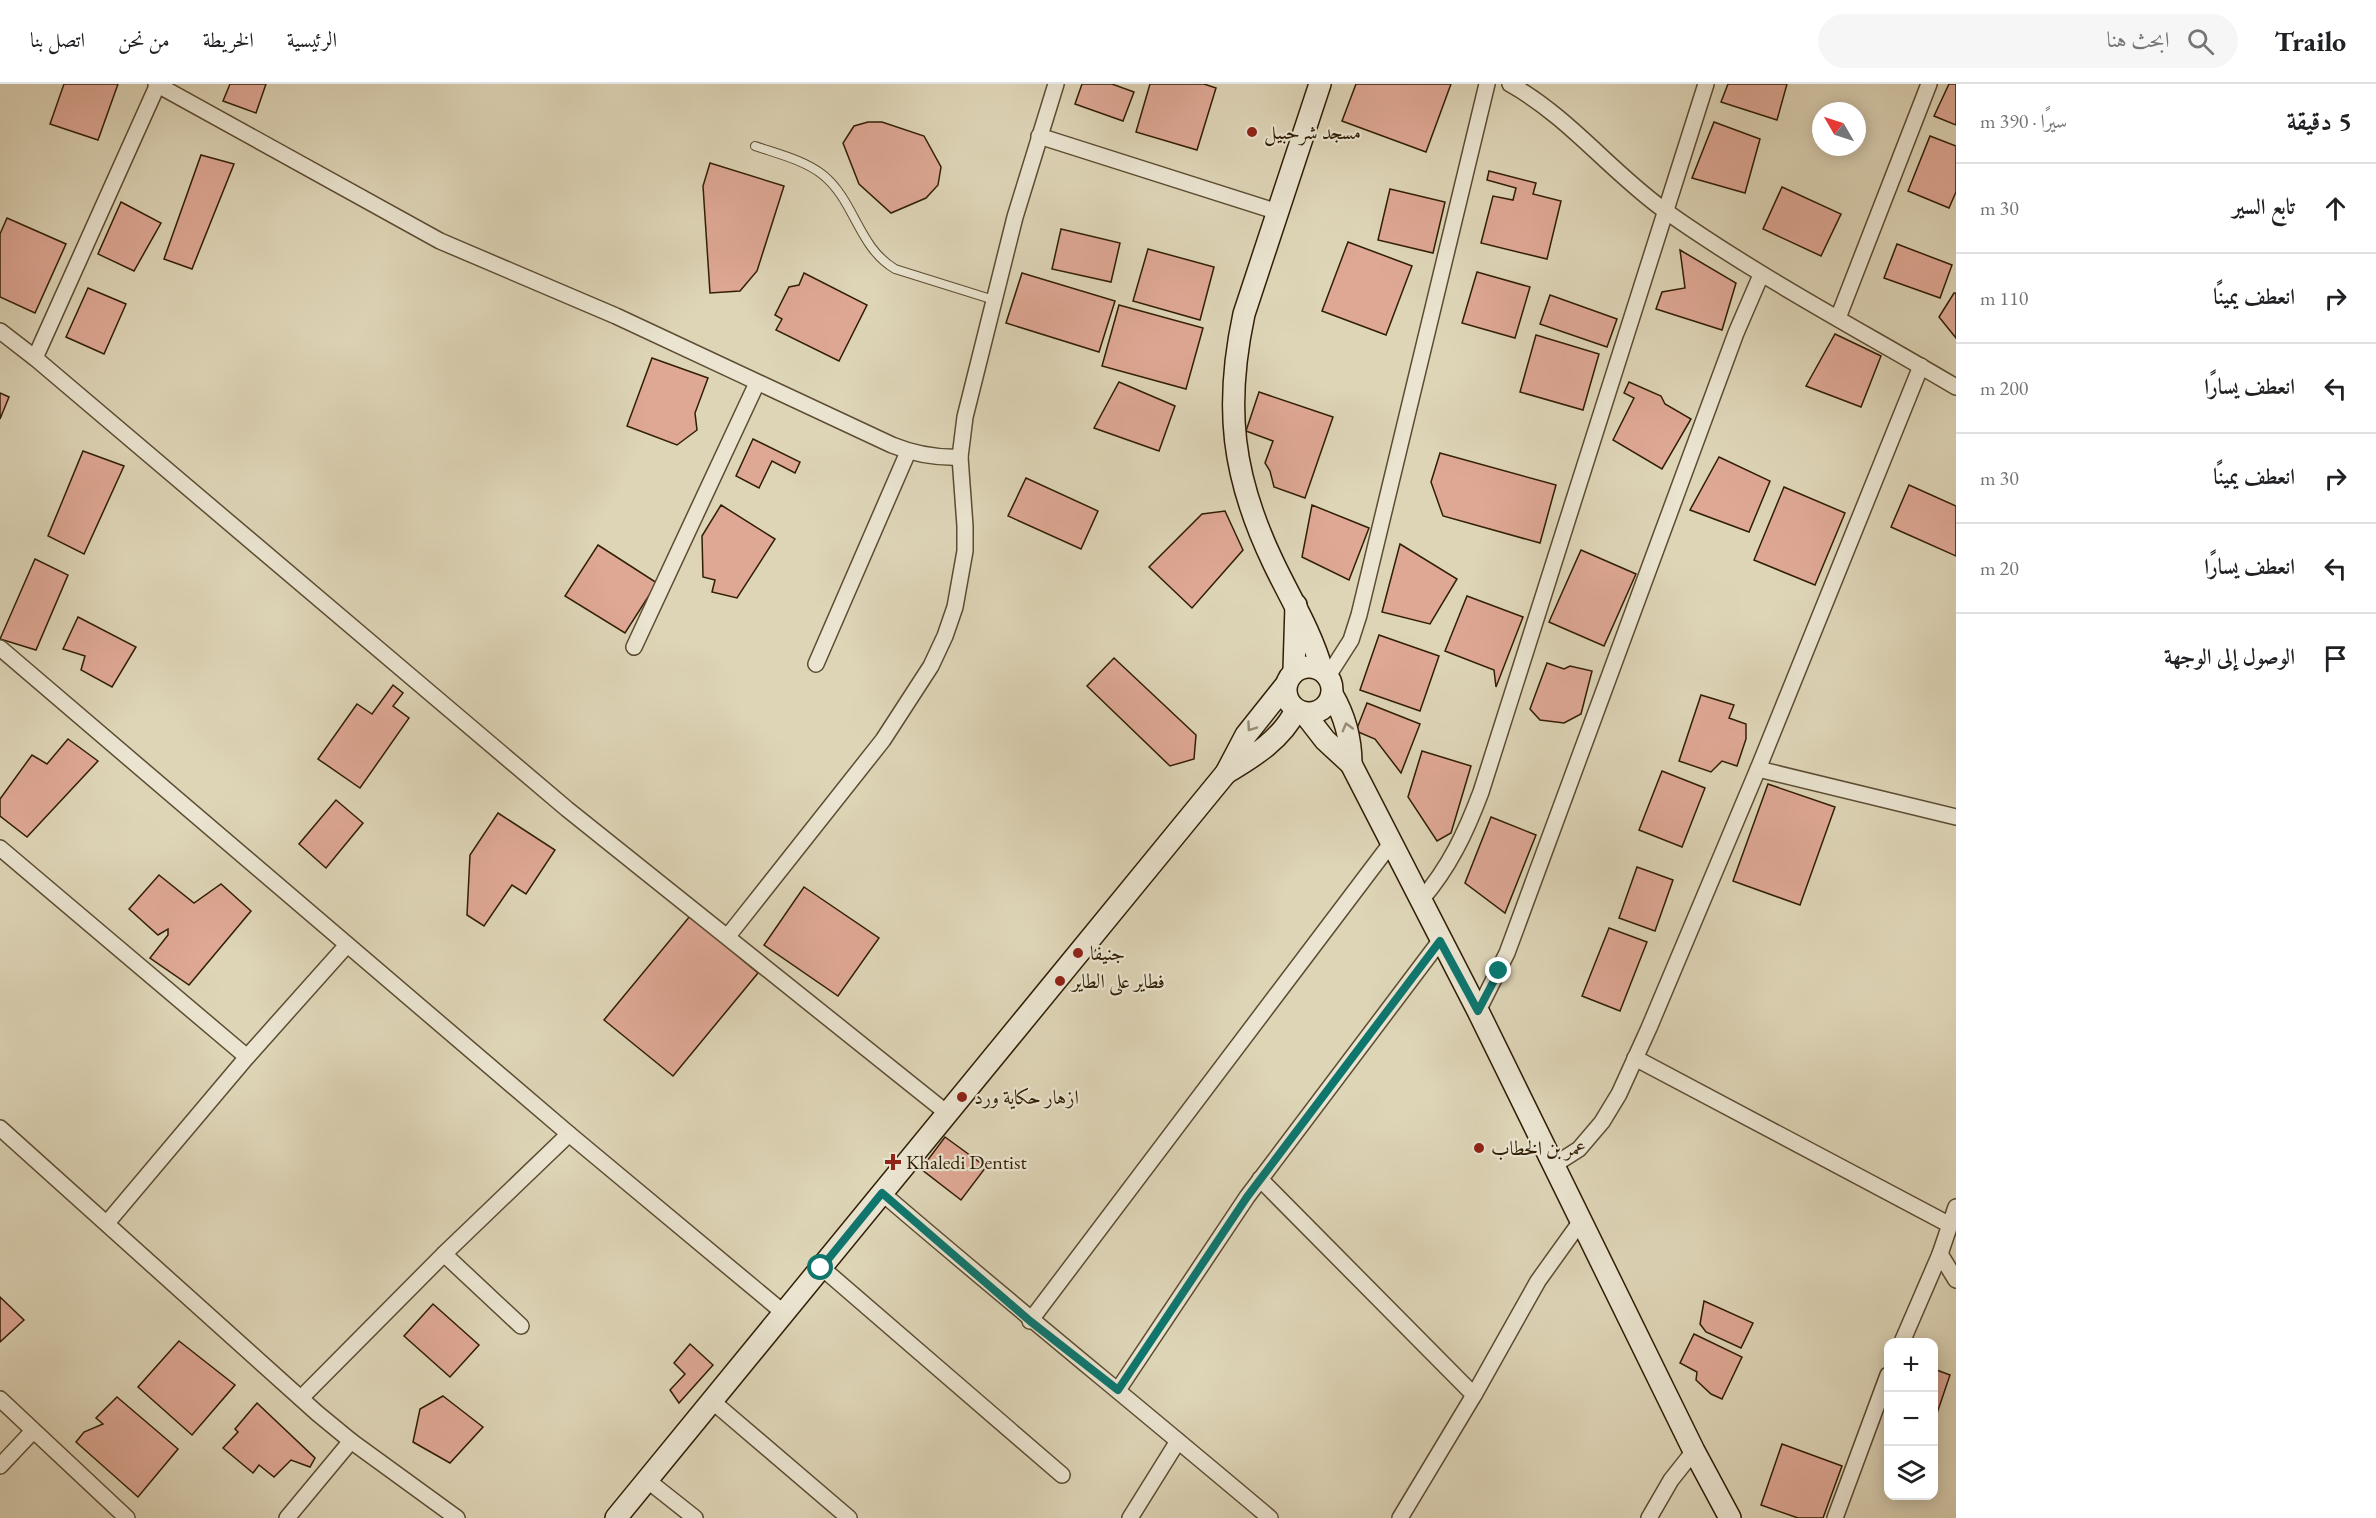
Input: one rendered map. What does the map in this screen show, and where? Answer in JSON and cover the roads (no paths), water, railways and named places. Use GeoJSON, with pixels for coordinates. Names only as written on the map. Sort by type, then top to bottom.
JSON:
{"type":"FeatureCollection","features":[{"type":"Feature","properties":{"kind":"street"},"geometry":{"type":"LineString","coordinates":[[35,358],[157,84],[440,241],[572,297],[908,452],[935,457],[960,457]]}},
{"type":"Feature","properties":{"kind":"street"},"geometry":{"type":"LineString","coordinates":[[728,936],[877,748],[909,703],[931,666],[955,607],[961,579],[965,526],[960,457],[965,417],[1015,217],[1056,84]]}},
{"type":"Feature","properties":{"kind":"street"},"geometry":{"type":"LineString","coordinates":[[1320,84],[1252,286],[1240,333],[1232,397],[1233,427],[1242,480],[1252,514],[1273,563],[1311,636],[1327,680],[1340,707],[1349,733],[1351,764]]}},
{"type":"Feature","properties":{"kind":"street"},"geometry":{"type":"LineString","coordinates":[[1300,711],[1314,713],[1329,703],[1327,680],[1351,640],[1359,615],[1486,84]]}},
{"type":"Feature","properties":{"kind":"street"},"geometry":{"type":"LineString","coordinates":[[1510,84],[1557,115],[1635,188],[1666,212],[1761,275],[1956,387]]}},
{"type":"Feature","properties":{"kind":"street"},"geometry":{"type":"LineString","coordinates":[[1421,900],[1447,866],[1460,844],[1481,792],[1706,84]]}},
{"type":"Feature","properties":{"kind":"street"},"geometry":{"type":"LineString","coordinates":[[1838,318],[1929,84]]}},
{"type":"Feature","properties":{"kind":"street"},"geometry":{"type":"LineString","coordinates":[[1039,136],[1278,212]]}},
{"type":"Feature","properties":{"kind":"street"},"geometry":{"type":"LineString","coordinates":[[1478,1011],[1507,953],[1736,333],[1761,275]]}},
{"type":"Feature","properties":{"kind":"street"},"geometry":{"type":"LineString","coordinates":[[0,331],[35,358],[567,809],[947,1113]]}},
{"type":"Feature","properties":{"kind":"street"},"geometry":{"type":"LineString","coordinates":[[1554,1166],[1579,1149],[1602,1122],[1619,1094],[1758,769],[1921,366]]}},
{"type":"Feature","properties":{"kind":"street"},"geometry":{"type":"LineString","coordinates":[[634,647],[757,383]]}},
{"type":"Feature","properties":{"kind":"street"},"geometry":{"type":"LineString","coordinates":[[816,664],[908,452]]}},
{"type":"Feature","properties":{"kind":"street"},"geometry":{"type":"LineString","coordinates":[[1296,604],[1290,678],[1286,695],[1289,703],[1300,711],[1325,740],[1351,764],[1478,1011],[1694,1451],[1730,1518]]}},
{"type":"Feature","properties":{"kind":"street"},"geometry":{"type":"LineString","coordinates":[[0,648],[569,1134],[784,1313]]}},
{"type":"Feature","properties":{"kind":"street"},"geometry":{"type":"LineString","coordinates":[[616,1518],[1226,773],[1245,735],[1290,678],[1304,666],[1313,666],[1327,680]]}},
{"type":"Feature","properties":{"kind":"street"},"geometry":{"type":"LineString","coordinates":[[1226,773],[1269,744],[1300,711]]}},
{"type":"Feature","properties":{"kind":"street"},"geometry":{"type":"LineString","coordinates":[[1758,769],[1956,817]]}},
{"type":"Feature","properties":{"kind":"street"},"geometry":{"type":"LineString","coordinates":[[1030,1321],[1392,842]]}},
{"type":"Feature","properties":{"kind":"street"},"geometry":{"type":"LineString","coordinates":[[0,849],[247,1057]]}},
{"type":"Feature","properties":{"kind":"street"},"geometry":{"type":"LineString","coordinates":[[1118,1390],[1260,1179],[1440,941]]}},
{"type":"Feature","properties":{"kind":"street"},"geometry":{"type":"LineString","coordinates":[[107,1223],[247,1057],[347,945]]}},
{"type":"Feature","properties":{"kind":"street"},"geometry":{"type":"LineString","coordinates":[[1635,1058],[1950,1225]]}},
{"type":"Feature","properties":{"kind":"street"},"geometry":{"type":"LineString","coordinates":[[0,1128],[351,1441],[457,1518]]}},
{"type":"Feature","properties":{"kind":"street"},"geometry":{"type":"LineString","coordinates":[[301,1398],[444,1254],[569,1134]]}},
{"type":"Feature","properties":{"kind":"street"},"geometry":{"type":"LineString","coordinates":[[1260,1179],[1474,1395]]}},
{"type":"Feature","properties":{"kind":"street"},"geometry":{"type":"LineString","coordinates":[[882,1193],[1030,1321],[1118,1390],[1270,1518]]}},
{"type":"Feature","properties":{"kind":"street"},"geometry":{"type":"LineString","coordinates":[[1904,1338],[1940,1254],[1956,1207]]}},
{"type":"Feature","properties":{"kind":"street"},"geometry":{"type":"LineString","coordinates":[[1400,1518],[1474,1395],[1538,1281],[1581,1221]]}},
{"type":"Feature","properties":{"kind":"street"},"geometry":{"type":"LineString","coordinates":[[444,1254],[521,1326]]}},
{"type":"Feature","properties":{"kind":"street"},"geometry":{"type":"LineString","coordinates":[[1940,1254],[1956,1280]]}},
{"type":"Feature","properties":{"kind":"street"},"geometry":{"type":"LineString","coordinates":[[821,1268],[1062,1475]]}},
{"type":"Feature","properties":{"kind":"street"},"geometry":{"type":"LineString","coordinates":[[1835,1518],[1884,1386]]}},
{"type":"Feature","properties":{"kind":"street"},"geometry":{"type":"LineString","coordinates":[[0,1399],[127,1518]]}},
{"type":"Feature","properties":{"kind":"street"},"geometry":{"type":"LineString","coordinates":[[712,1401],[849,1518]]}},
{"type":"Feature","properties":{"kind":"street"},"geometry":{"type":"LineString","coordinates":[[0,1466],[33,1431]]}},
{"type":"Feature","properties":{"kind":"street"},"geometry":{"type":"LineString","coordinates":[[286,1518],[351,1441]]}},
{"type":"Feature","properties":{"kind":"street"},"geometry":{"type":"LineString","coordinates":[[1130,1518],[1178,1441]]}},
{"type":"Feature","properties":{"kind":"street"},"geometry":{"type":"LineString","coordinates":[[1649,1518],[1671,1480],[1694,1451]]}},
{"type":"Feature","properties":{"kind":"street"},"geometry":{"type":"LineString","coordinates":[[647,1480],[695,1518]]}},
{"type":"Feature","properties":{"kind":"lane"},"geometry":{"type":"LineString","coordinates":[[755,146],[794,159],[822,174],[843,198],[875,254],[895,269],[994,300]]}},
{"type":"Feature","properties":{"kind":"place","name":"مسجد شرحبيل"},"geometry":{"type":"Point","coordinates":[1252,132]}},
{"type":"Feature","properties":{"kind":"place","name":"جنيفا"},"geometry":{"type":"Point","coordinates":[1078,953]}},
{"type":"Feature","properties":{"kind":"place","name":"فطاير على الطاير"},"geometry":{"type":"Point","coordinates":[1060,981]}},
{"type":"Feature","properties":{"kind":"place","name":"ازهار حكاية ورد"},"geometry":{"type":"Point","coordinates":[962,1097]}},
{"type":"Feature","properties":{"kind":"place","name":"عمر بن الخطاب"},"geometry":{"type":"Point","coordinates":[1479,1148]}},
{"type":"Feature","properties":{"kind":"place","name":"Khaledi Dentist"},"geometry":{"type":"Point","coordinates":[893,1162]}}]}
